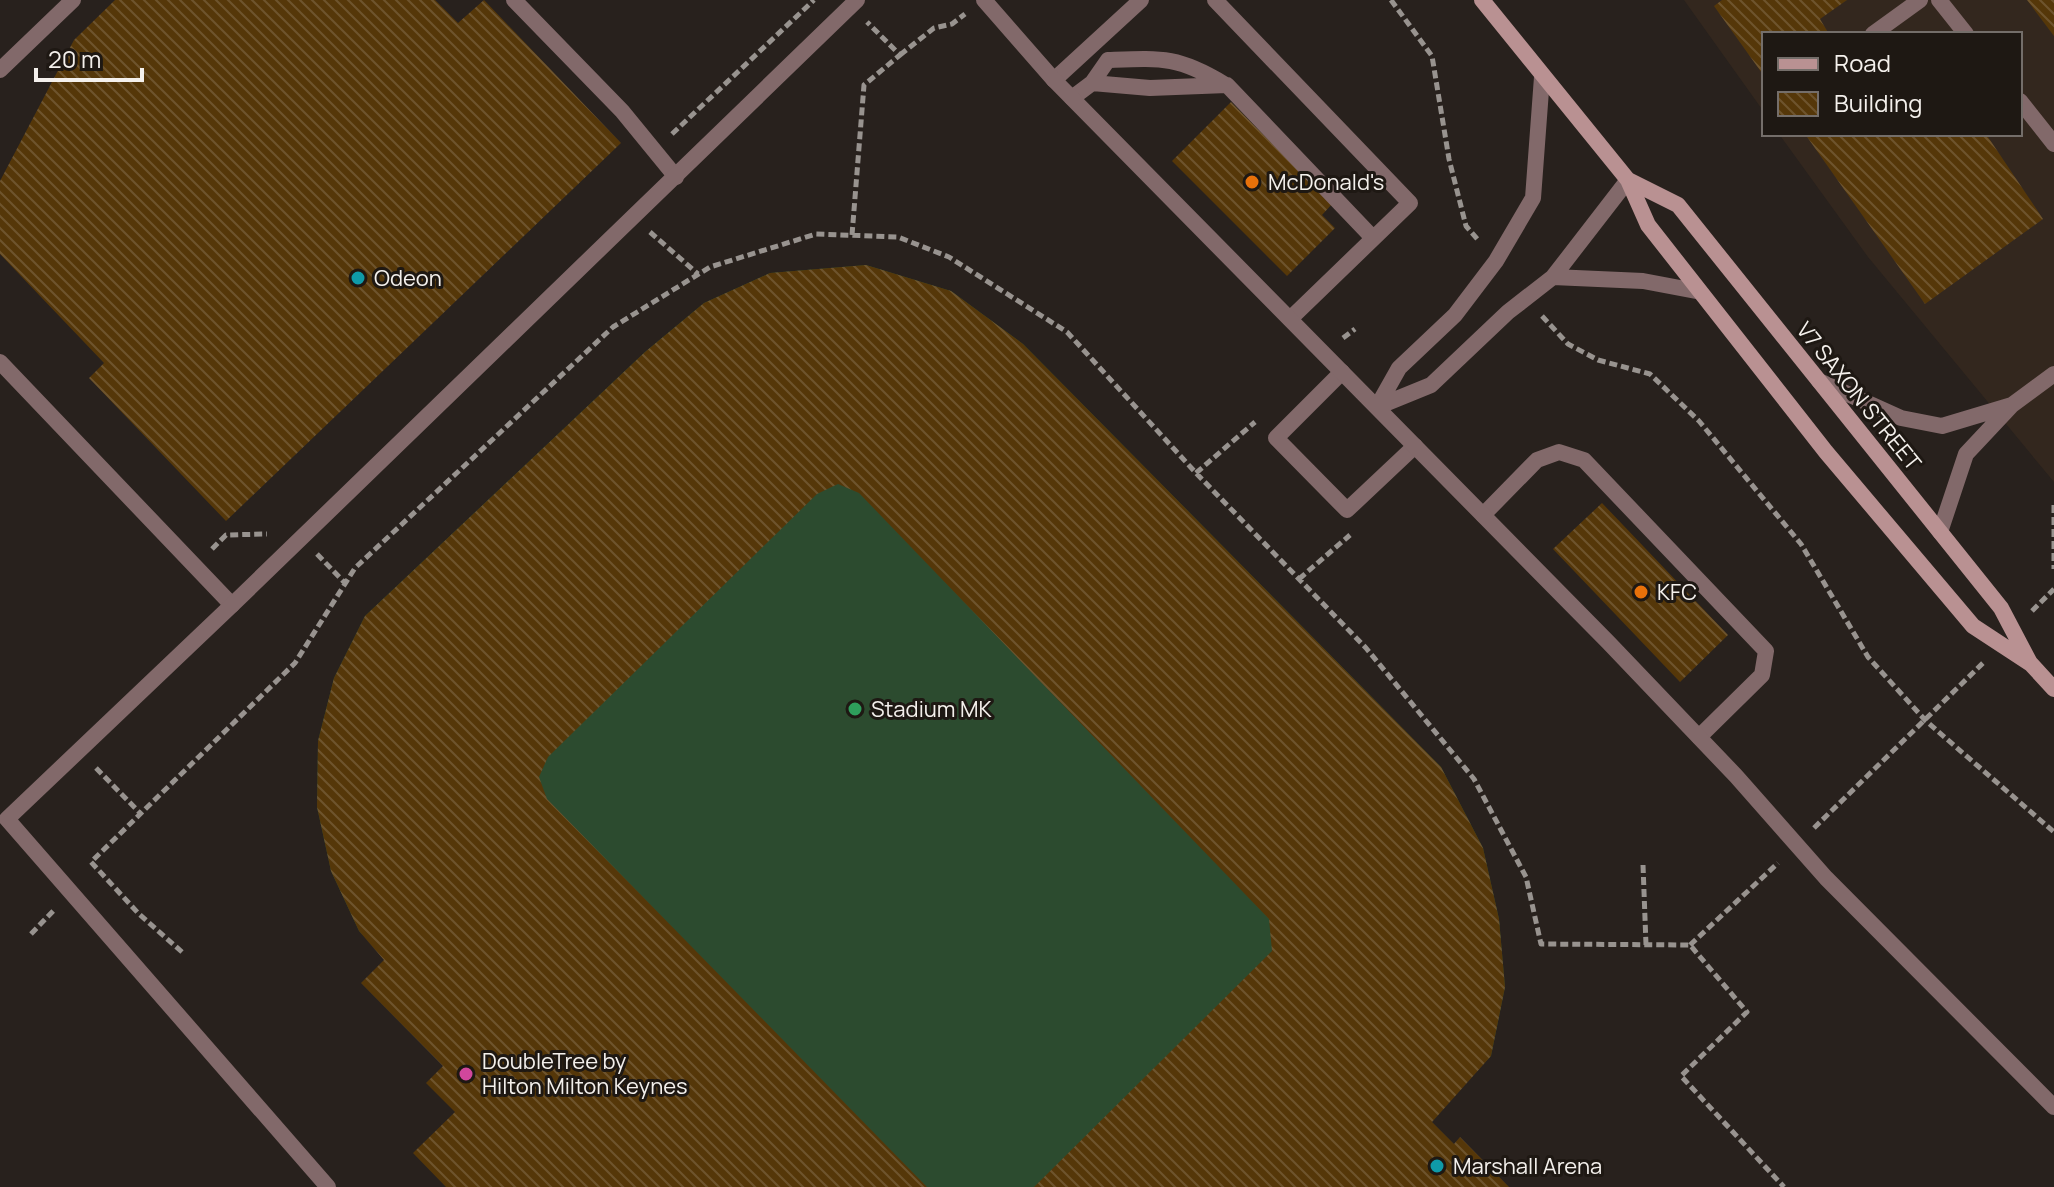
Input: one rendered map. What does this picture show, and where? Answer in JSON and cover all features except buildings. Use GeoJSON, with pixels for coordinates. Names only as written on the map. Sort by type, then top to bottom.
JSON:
{"type":"FeatureCollection","features":[{"type":"Feature","properties":{"kind":"main road","name":"V7 SAXON STREET"},"geometry":{"type":"LineString","coordinates":[[1482,0],[1628,180],[1648,225],[1696,291],[1826,452],[1973,626],[2031,664],[2054,689]]}},
{"type":"Feature","properties":{"kind":"main road","name":"V7 SAXON STREET"},"geometry":{"type":"LineString","coordinates":[[1628,180],[1678,205],[2001,608],[2031,664]]}},
{"type":"Feature","properties":{"kind":"street"},"geometry":{"type":"LineString","coordinates":[[0,70],[73,0]]}},
{"type":"Feature","properties":{"kind":"street"},"geometry":{"type":"LineString","coordinates":[[514,0],[622,111],[676,177]]}},
{"type":"Feature","properties":{"kind":"street"},"geometry":{"type":"LineString","coordinates":[[1054,80],[1141,0]]}},
{"type":"Feature","properties":{"kind":"street"},"geometry":{"type":"LineString","coordinates":[[1215,0],[1410,203],[1290,319]]}},
{"type":"Feature","properties":{"kind":"street"},"geometry":{"type":"LineString","coordinates":[[1876,32],[1920,0]]}},
{"type":"Feature","properties":{"kind":"street"},"geometry":{"type":"LineString","coordinates":[[1939,0],[1964,32]]}},
{"type":"Feature","properties":{"kind":"street"},"geometry":{"type":"LineString","coordinates":[[328,1187],[2,818],[79,751],[232,605],[854,3]]}},
{"type":"Feature","properties":{"kind":"street"},"geometry":{"type":"LineString","coordinates":[[978,4],[1483,515],[1699,737],[1826,878],[2054,1107]]}},
{"type":"Feature","properties":{"kind":"street"},"geometry":{"type":"LineString","coordinates":[[1072,98],[1092,83],[1108,60],[1161,58],[1192,64],[1227,85],[1373,238]]}},
{"type":"Feature","properties":{"kind":"street"},"geometry":{"type":"LineString","coordinates":[[1377,407],[1399,368],[1455,315],[1496,261],[1533,198],[1542,77]]}},
{"type":"Feature","properties":{"kind":"street"},"geometry":{"type":"LineString","coordinates":[[1092,83],[1150,88],[1227,85]]}},
{"type":"Feature","properties":{"kind":"street"},"geometry":{"type":"LineString","coordinates":[[2022,104],[2054,144]]}},
{"type":"Feature","properties":{"kind":"street"},"geometry":{"type":"LineString","coordinates":[[1377,407],[1431,385],[1526,297],[1553,277],[1628,180]]}},
{"type":"Feature","properties":{"kind":"street"},"geometry":{"type":"LineString","coordinates":[[1553,277],[1643,281],[1696,291]]}},
{"type":"Feature","properties":{"kind":"street"},"geometry":{"type":"LineString","coordinates":[[0,362],[232,605]]}},
{"type":"Feature","properties":{"kind":"street"},"geometry":{"type":"LineString","coordinates":[[1342,372],[1276,438],[1347,510],[1415,446]]}},
{"type":"Feature","properties":{"kind":"street"},"geometry":{"type":"LineString","coordinates":[[1940,532],[1966,454],[2012,405],[2054,374]]}},
{"type":"Feature","properties":{"kind":"street"},"geometry":{"type":"LineString","coordinates":[[1819,381],[1901,418],[1942,426],[2012,405]]}},
{"type":"Feature","properties":{"kind":"street"},"geometry":{"type":"LineString","coordinates":[[1483,515],[1537,460],[1559,452],[1584,460],[1766,651],[1762,675],[1699,737]]}},
{"type":"Feature","properties":{"kind":"path"},"geometry":{"type":"LineString","coordinates":[[653,151],[814,0]]}},
{"type":"Feature","properties":{"kind":"path"},"geometry":{"type":"LineString","coordinates":[[1391,0],[1432,56],[1449,159],[1466,226],[1496,261]]}},
{"type":"Feature","properties":{"kind":"path"},"geometry":{"type":"LineString","coordinates":[[854,3],[900,55]]}},
{"type":"Feature","properties":{"kind":"path"},"geometry":{"type":"LineString","coordinates":[[852,235],[864,85],[934,28],[952,24],[978,4]]}},
{"type":"Feature","properties":{"kind":"path"},"geometry":{"type":"LineString","coordinates":[[182,952],[139,914],[91,862],[295,663],[355,568],[613,327],[710,267],[816,234],[898,237],[949,257],[1067,332],[1196,473],[1366,648],[1474,779],[1526,877],[1541,944],[1690,945],[1747,1012],[1681,1076],[1784,1187]]}},
{"type":"Feature","properties":{"kind":"path"},"geometry":{"type":"LineString","coordinates":[[1526,297],[1568,344],[1598,360],[1650,374],[1699,421],[1801,544],[1868,657],[1926,721],[2054,832]]}},
{"type":"Feature","properties":{"kind":"path"},"geometry":{"type":"LineString","coordinates":[[2054,505],[2054,569]]}},
{"type":"Feature","properties":{"kind":"path"},"geometry":{"type":"LineString","coordinates":[[79,751],[140,813]]}},
{"type":"Feature","properties":{"kind":"path"},"geometry":{"type":"LineString","coordinates":[[1643,865],[1646,945]]}},
{"type":"Feature","properties":{"kind":"shaded area"},"geometry":{"type":"Polygon","coordinates":[[[1684,0],[2054,0],[2054,482],[1868,257],[1780,136],[2022,136],[2022,32],[1762,32],[1762,109],[1684,0]]]}},
{"type":"Feature","properties":{"kind":"green space","name":"Stadium MK"},"geometry":{"type":"Polygon","coordinates":[[[866,265],[951,291],[1023,344],[1441,767],[1483,848],[1499,919],[1505,987],[1491,1056],[1364,1187],[607,1187],[359,931],[331,871],[317,807],[318,741],[334,678],[365,616],[645,352],[704,303],[770,273],[866,265]]]}},
{"type":"Feature","properties":{"kind":"place","name":"McDonald's"},"geometry":{"type":"Point","coordinates":[1252,182]}},
{"type":"Feature","properties":{"kind":"place","name":"Odeon"},"geometry":{"type":"Point","coordinates":[358,278]}},
{"type":"Feature","properties":{"kind":"place","name":"KFC"},"geometry":{"type":"Point","coordinates":[1641,592]}},
{"type":"Feature","properties":{"kind":"place","name":"Stadium MK"},"geometry":{"type":"Point","coordinates":[855,709]}},
{"type":"Feature","properties":{"kind":"place","name":"DoubleTree by Hilton Milton Keynes"},"geometry":{"type":"Point","coordinates":[466,1074]}},
{"type":"Feature","properties":{"kind":"place","name":"Marshall Arena"},"geometry":{"type":"Point","coordinates":[1437,1166]}}]}
